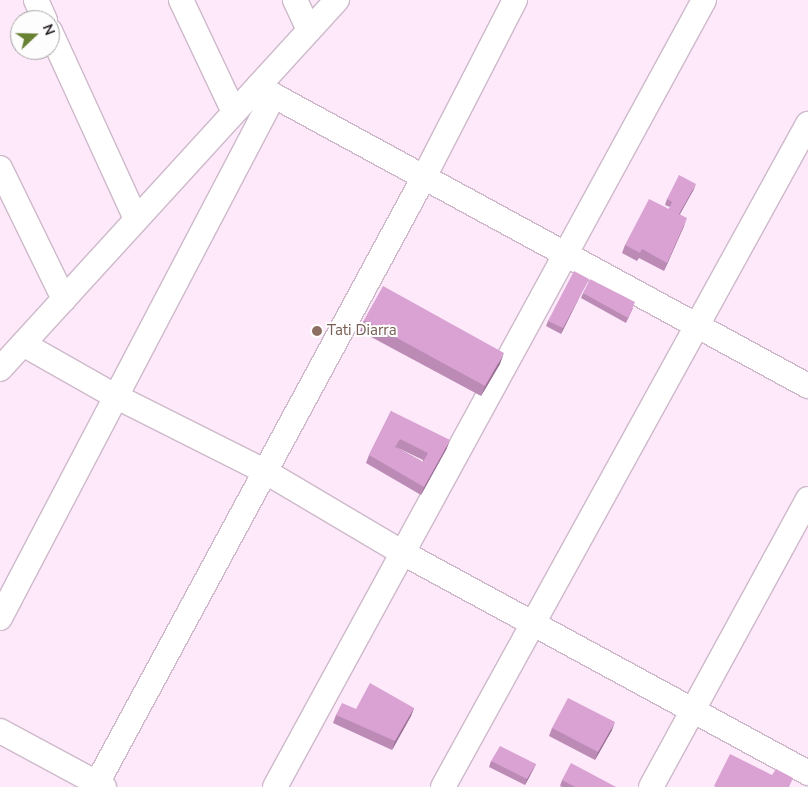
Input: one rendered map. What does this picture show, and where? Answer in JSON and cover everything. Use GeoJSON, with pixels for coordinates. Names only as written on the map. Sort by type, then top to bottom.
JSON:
{"type":"FeatureCollection","features":[{"type":"Feature","properties":{"kind":"street"},"geometry":{"type":"LineString","coordinates":[[180,0],[234,112]]}},
{"type":"Feature","properties":{"kind":"street"},"geometry":{"type":"LineString","coordinates":[[295,0],[309,30]]}},
{"type":"Feature","properties":{"kind":"street"},"geometry":{"type":"LineString","coordinates":[[0,618],[115,396],[266,91],[309,30],[337,0]]}},
{"type":"Feature","properties":{"kind":"street"},"geometry":{"type":"LineString","coordinates":[[0,730],[99,786],[424,176],[515,0]]}},
{"type":"Feature","properties":{"kind":"street"},"geometry":{"type":"LineString","coordinates":[[275,787],[704,0]]}},
{"type":"Feature","properties":{"kind":"street"},"geometry":{"type":"LineString","coordinates":[[60,53],[136,220]]}},
{"type":"Feature","properties":{"kind":"street"},"geometry":{"type":"LineString","coordinates":[[0,369],[234,112],[266,91]]}},
{"type":"Feature","properties":{"kind":"street"},"geometry":{"type":"LineString","coordinates":[[266,91],[808,386]]}},
{"type":"Feature","properties":{"kind":"street"},"geometry":{"type":"LineString","coordinates":[[443,787],[808,124]]}},
{"type":"Feature","properties":{"kind":"street"},"geometry":{"type":"LineString","coordinates":[[0,168],[64,299]]}},
{"type":"Feature","properties":{"kind":"street"},"geometry":{"type":"LineString","coordinates":[[23,344],[115,396],[266,472],[402,553],[808,773]]}},
{"type":"Feature","properties":{"kind":"street"},"geometry":{"type":"LineString","coordinates":[[652,787],[808,498]]}},
{"type":"Feature","properties":{"kind":"building"},"geometry":{"type":"Polygon","coordinates":[[[679,175],[696,184],[679,214],[669,209],[672,202],[667,199],[679,175]]]}},
{"type":"Feature","properties":{"kind":"building"},"geometry":{"type":"Polygon","coordinates":[[[649,199],[687,218],[667,263],[642,249],[640,253],[625,245],[649,199]]]}},
{"type":"Feature","properties":{"kind":"building"},"geometry":{"type":"Polygon","coordinates":[[[574,271],[589,279],[563,328],[548,321],[574,271]]]}},
{"type":"Feature","properties":{"kind":"building"},"geometry":{"type":"Polygon","coordinates":[[[590,279],[635,302],[628,318],[583,293],[590,279]]]}},
{"type":"Feature","properties":{"kind":"building"},"geometry":{"type":"Polygon","coordinates":[[[383,286],[504,353],[485,386],[364,320],[383,286]]]}},
{"type":"Feature","properties":{"kind":"building"},"geometry":{"type":"Polygon","coordinates":[[[391,411],[450,440],[424,487],[369,455],[391,411]],[[400,439],[395,447],[423,462],[428,453],[400,439]]]}},
{"type":"Feature","properties":{"kind":"building"},"geometry":{"type":"Polygon","coordinates":[[[370,683],[414,708],[395,741],[336,715],[342,703],[356,709],[370,683]]]}},
{"type":"Feature","properties":{"kind":"building"},"geometry":{"type":"Polygon","coordinates":[[[568,698],[615,722],[598,752],[552,728],[568,698]]]}},
{"type":"Feature","properties":{"kind":"building"},"geometry":{"type":"Polygon","coordinates":[[[500,746],[536,764],[527,779],[491,761],[500,746]]]}},
{"type":"Feature","properties":{"kind":"building"},"geometry":{"type":"Polygon","coordinates":[[[730,754],[772,775],[776,769],[793,778],[789,787],[714,786],[730,754]]]}},
{"type":"Feature","properties":{"kind":"building"},"geometry":{"type":"Polygon","coordinates":[[[571,763],[616,787],[575,787],[562,780],[571,763]]]}},
{"type":"Feature","properties":{"kind":"place","name":"Tati Diarra"},"geometry":{"type":"Point","coordinates":[317,331]}}]}
